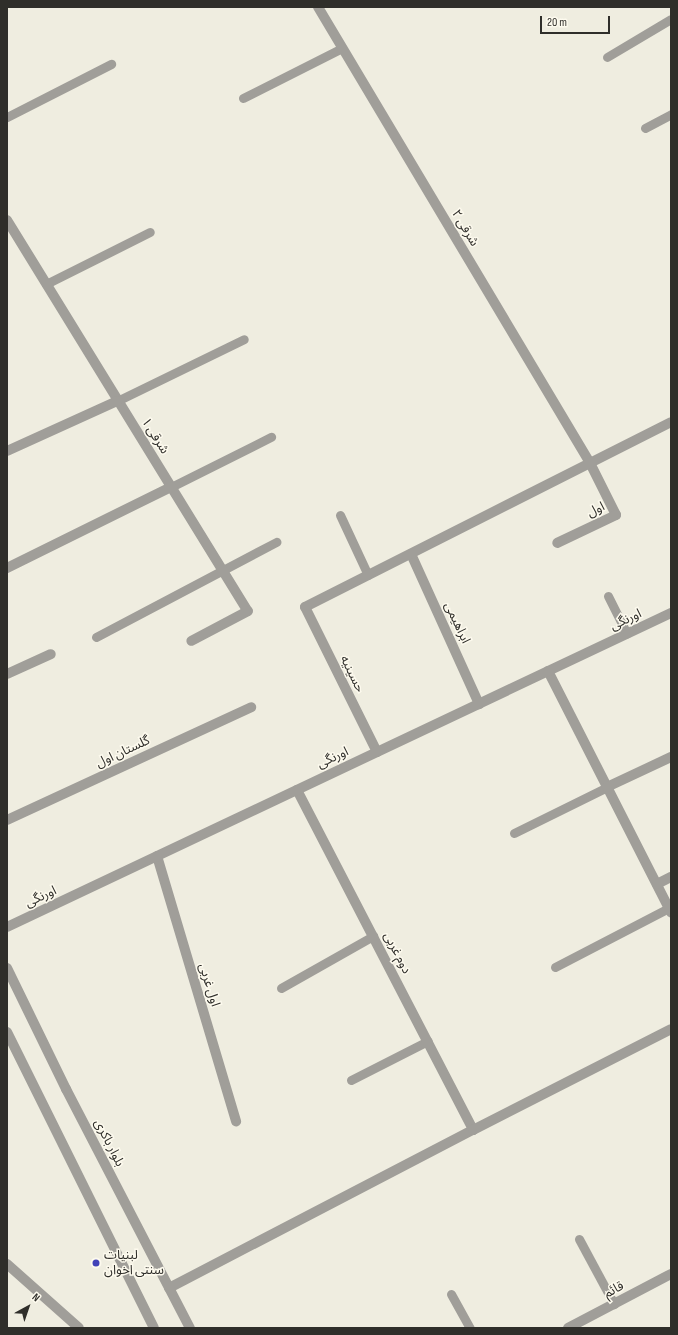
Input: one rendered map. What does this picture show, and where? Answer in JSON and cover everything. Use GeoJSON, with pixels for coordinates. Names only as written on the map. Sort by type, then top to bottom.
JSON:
{"type":"FeatureCollection","features":[{"type":"Feature","properties":{"kind":"street","name":"۲ شرقی"},"geometry":{"type":"LineString","coordinates":[[318,7],[590,463]]}},
{"type":"Feature","properties":{"kind":"street","name":"۱ شرقی"},"geometry":{"type":"LineString","coordinates":[[8,222],[117,402],[248,611],[191,640]]}},
{"type":"Feature","properties":{"kind":"street"},"geometry":{"type":"LineString","coordinates":[[7,451],[117,402]]}},
{"type":"Feature","properties":{"kind":"street"},"geometry":{"type":"LineString","coordinates":[[368,575],[671,422]]}},
{"type":"Feature","properties":{"kind":"street","name":"اول"},"geometry":{"type":"LineString","coordinates":[[557,543],[616,515],[590,463]]}},
{"type":"Feature","properties":{"kind":"street"},"geometry":{"type":"LineString","coordinates":[[7,568],[171,487]]}},
{"type":"Feature","properties":{"kind":"street","name":"ابراهیمی"},"geometry":{"type":"LineString","coordinates":[[411,554],[479,704]]}},
{"type":"Feature","properties":{"kind":"street","name":"حسینیه"},"geometry":{"type":"LineString","coordinates":[[368,575],[305,607],[377,752]]}},
{"type":"Feature","properties":{"kind":"street","name":"اورنگی"},"geometry":{"type":"LineString","coordinates":[[7,927],[671,613]]}},
{"type":"Feature","properties":{"kind":"street"},"geometry":{"type":"LineString","coordinates":[[7,674],[51,654]]}},
{"type":"Feature","properties":{"kind":"street"},"geometry":{"type":"LineString","coordinates":[[548,672],[670,910]]}},
{"type":"Feature","properties":{"kind":"street","name":"گلستان اول"},"geometry":{"type":"LineString","coordinates":[[7,820],[251,707]]}},
{"type":"Feature","properties":{"kind":"street"},"geometry":{"type":"LineString","coordinates":[[607,787],[671,757]]}},
{"type":"Feature","properties":{"kind":"street","name":"دوم غربی"},"geometry":{"type":"LineString","coordinates":[[297,790],[473,1130]]}},
{"type":"Feature","properties":{"kind":"street","name":"اول غربی"},"geometry":{"type":"LineString","coordinates":[[157,856],[236,1121]]}},
{"type":"Feature","properties":{"kind":"street"},"geometry":{"type":"LineString","coordinates":[[657,884],[671,877]]}},
{"type":"Feature","properties":{"kind":"street","name":"بلوار باکری"},"geometry":{"type":"LineString","coordinates":[[7,968],[66,1089],[190,1328]]}},
{"type":"Feature","properties":{"kind":"street"},"geometry":{"type":"LineString","coordinates":[[169,1288],[671,1029]]}},
{"type":"Feature","properties":{"kind":"street"},"geometry":{"type":"LineString","coordinates":[[7,1032],[154,1328]]}},
{"type":"Feature","properties":{"kind":"street"},"geometry":{"type":"LineString","coordinates":[[7,1264],[79,1328]]}},
{"type":"Feature","properties":{"kind":"street","name":"قائم"},"geometry":{"type":"LineString","coordinates":[[568,1328],[671,1274]]}},
{"type":"Feature","properties":{"kind":"lane"},"geometry":{"type":"LineString","coordinates":[[607,57],[671,19]]}},
{"type":"Feature","properties":{"kind":"lane"},"geometry":{"type":"LineString","coordinates":[[243,98],[342,48]]}},
{"type":"Feature","properties":{"kind":"lane"},"geometry":{"type":"LineString","coordinates":[[7,116],[111,64]]}},
{"type":"Feature","properties":{"kind":"lane"},"geometry":{"type":"LineString","coordinates":[[645,128],[671,114]]}},
{"type":"Feature","properties":{"kind":"lane"},"geometry":{"type":"LineString","coordinates":[[46,284],[150,232]]}},
{"type":"Feature","properties":{"kind":"lane"},"geometry":{"type":"LineString","coordinates":[[117,402],[244,339]]}},
{"type":"Feature","properties":{"kind":"lane"},"geometry":{"type":"LineString","coordinates":[[171,487],[271,437]]}},
{"type":"Feature","properties":{"kind":"lane"},"geometry":{"type":"LineString","coordinates":[[340,515],[368,575]]}},
{"type":"Feature","properties":{"kind":"lane"},"geometry":{"type":"LineString","coordinates":[[96,637],[224,571],[276,542]]}},
{"type":"Feature","properties":{"kind":"lane"},"geometry":{"type":"LineString","coordinates":[[608,596],[627,634]]}},
{"type":"Feature","properties":{"kind":"lane"},"geometry":{"type":"LineString","coordinates":[[514,833],[607,787]]}},
{"type":"Feature","properties":{"kind":"lane"},"geometry":{"type":"LineString","coordinates":[[555,967],[670,910]]}},
{"type":"Feature","properties":{"kind":"lane"},"geometry":{"type":"LineString","coordinates":[[281,988],[373,936]]}},
{"type":"Feature","properties":{"kind":"lane"},"geometry":{"type":"LineString","coordinates":[[351,1080],[428,1041]]}},
{"type":"Feature","properties":{"kind":"lane"},"geometry":{"type":"LineString","coordinates":[[580,1239],[614,1304]]}},
{"type":"Feature","properties":{"kind":"lane"},"geometry":{"type":"LineString","coordinates":[[451,1294],[470,1328]]}},
{"type":"Feature","properties":{"kind":"place","name":"لبنیات سنتی اخوان"},"geometry":{"type":"Point","coordinates":[96,1263]}}]}
